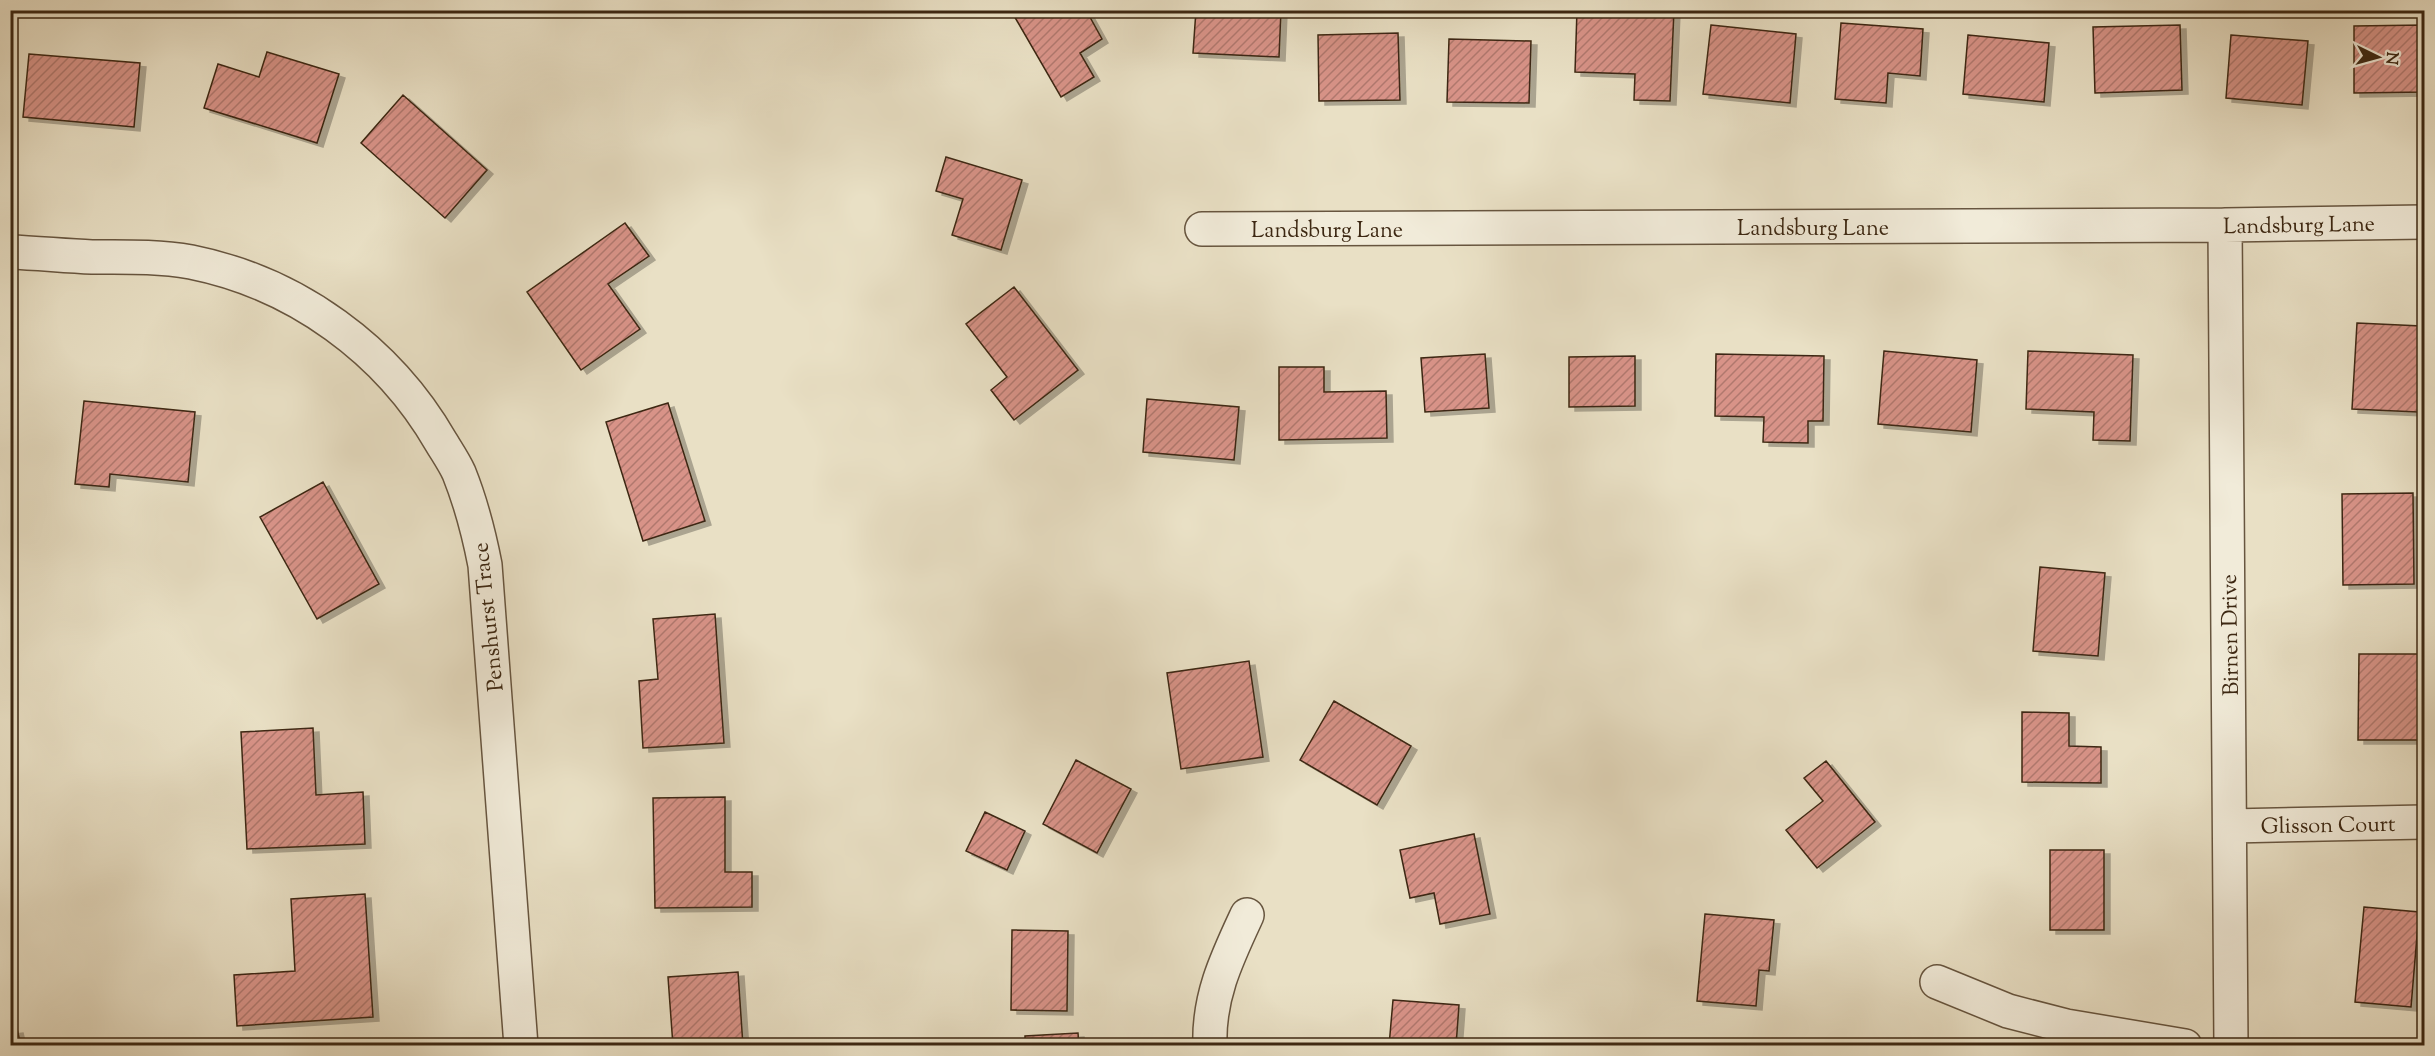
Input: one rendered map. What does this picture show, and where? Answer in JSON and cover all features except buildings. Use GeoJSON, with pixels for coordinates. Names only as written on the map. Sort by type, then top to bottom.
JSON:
{"type":"FeatureCollection","features":[{"type":"Feature","properties":{"kind":"street","name":"Landsburg Lane"},"geometry":{"type":"LineString","coordinates":[[1202,229],[2225,225],[2424,222]]}},
{"type":"Feature","properties":{"kind":"street","name":"Birnen Drive"},"geometry":{"type":"LineString","coordinates":[[2225,225],[2231,1046]]}},
{"type":"Feature","properties":{"kind":"street","name":"Penshurst Trace"},"geometry":{"type":"LineString","coordinates":[[10,252],[89,257],[154,257],[193,262],[257,282],[288,296],[345,331],[370,352],[406,389],[426,416],[458,472],[479,533],[485,565],[521,1046]]}},
{"type":"Feature","properties":{"kind":"street","name":"Glisson Court"},"geometry":{"type":"LineString","coordinates":[[2231,826],[2424,822]]}},
{"type":"Feature","properties":{"kind":"street"},"geometry":{"type":"LineString","coordinates":[[1210,1046],[1211,1016],[1221,969],[1247,915]]}},
{"type":"Feature","properties":{"kind":"street"},"geometry":{"type":"LineString","coordinates":[[1936,982],[2008,1011],[2066,1026],[2185,1046]]}}]}
